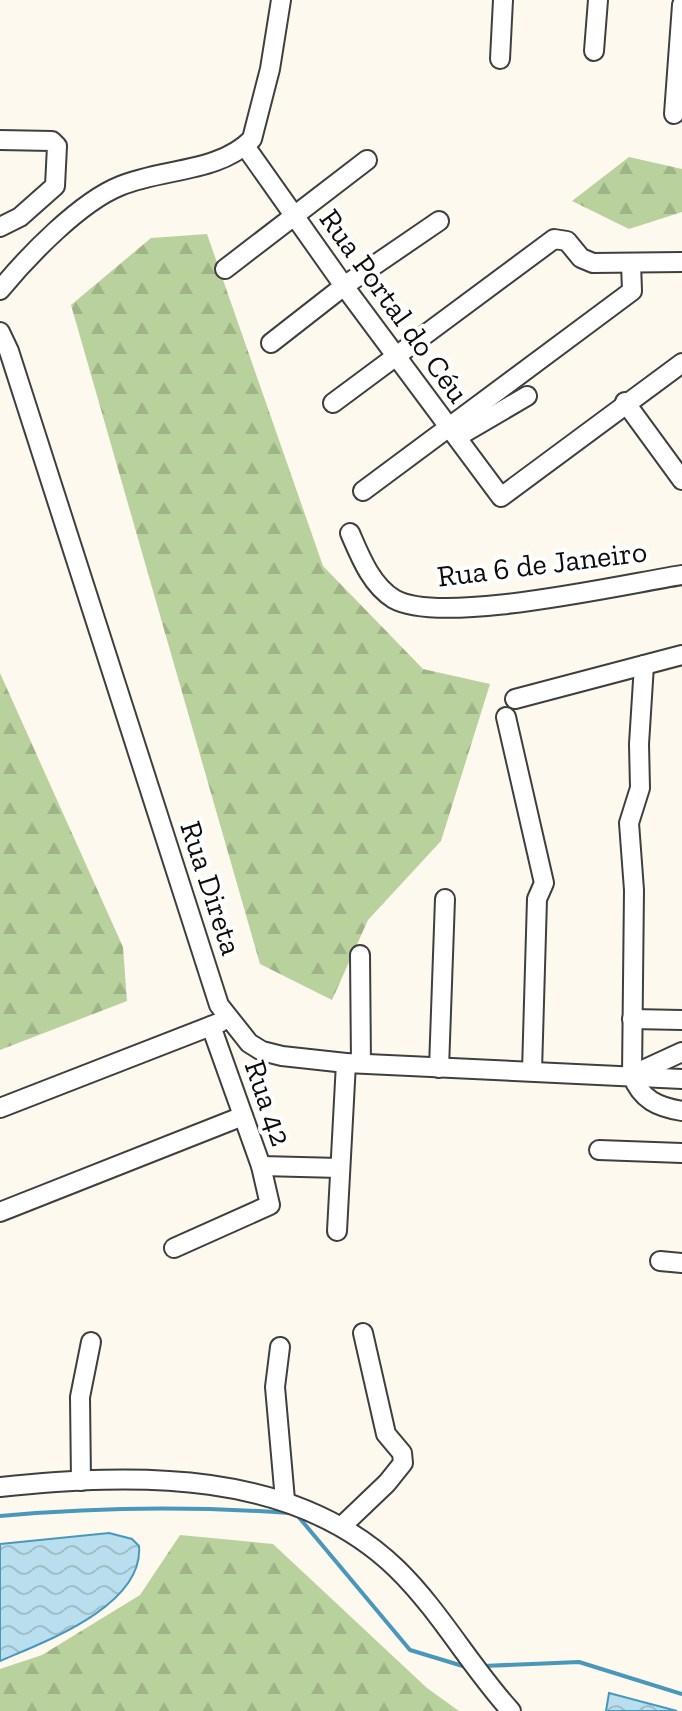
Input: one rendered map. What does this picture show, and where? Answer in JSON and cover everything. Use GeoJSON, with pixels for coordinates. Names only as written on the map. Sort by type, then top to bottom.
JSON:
{"type":"FeatureCollection","features":[{"type":"Feature","properties":{"kind":"street"},"geometry":{"type":"LineString","coordinates":[[0,290],[41,247],[112,189],[220,160],[252,139],[281,0]]}},
{"type":"Feature","properties":{"kind":"street"},"geometry":{"type":"LineString","coordinates":[[500,59],[503,0]]}},
{"type":"Feature","properties":{"kind":"street"},"geometry":{"type":"LineString","coordinates":[[594,51],[598,0]]}},
{"type":"Feature","properties":{"kind":"street"},"geometry":{"type":"LineString","coordinates":[[674,114],[682,5]]}},
{"type":"Feature","properties":{"kind":"street"},"geometry":{"type":"LineString","coordinates":[[0,140],[52,141],[57,146],[55,186],[20,217],[0,227]]}},
{"type":"Feature","properties":{"kind":"street","name":"Rua Portal do Céu"},"geometry":{"type":"LineString","coordinates":[[245,146],[397,359],[501,497],[625,402]]}},
{"type":"Feature","properties":{"kind":"street"},"geometry":{"type":"LineString","coordinates":[[225,269],[367,160]]}},
{"type":"Feature","properties":{"kind":"street"},"geometry":{"type":"LineString","coordinates":[[271,343],[344,286],[439,221]]}},
{"type":"Feature","properties":{"kind":"street"},"geometry":{"type":"LineString","coordinates":[[333,403],[397,359],[547,243],[561,238],[581,258],[593,263],[682,262]]}},
{"type":"Feature","properties":{"kind":"street"},"geometry":{"type":"LineString","coordinates":[[363,491],[453,432],[632,291],[631,263]]}},
{"type":"Feature","properties":{"kind":"street","name":"Rua Direta"},"geometry":{"type":"LineString","coordinates":[[0,332],[219,1022],[262,1051],[353,1063],[682,1079]]}},
{"type":"Feature","properties":{"kind":"street","name":"Rua Direta"},"geometry":{"type":"LineString","coordinates":[[0,348],[15,373]]}},
{"type":"Feature","properties":{"kind":"street"},"geometry":{"type":"LineString","coordinates":[[682,363],[625,402],[682,480]]}},
{"type":"Feature","properties":{"kind":"street"},"geometry":{"type":"LineString","coordinates":[[453,432],[527,396]]}},
{"type":"Feature","properties":{"kind":"street","name":"Rua 6 de Janeiro"},"geometry":{"type":"LineString","coordinates":[[350,533],[367,571],[394,599],[435,608],[560,595],[682,575]]}},
{"type":"Feature","properties":{"kind":"street"},"geometry":{"type":"LineString","coordinates":[[515,699],[682,655]]}},
{"type":"Feature","properties":{"kind":"street"},"geometry":{"type":"LineString","coordinates":[[644,665],[639,731],[640,788],[629,823],[634,890],[632,1075],[637,1089],[649,1101],[682,1111]]}},
{"type":"Feature","properties":{"kind":"street"},"geometry":{"type":"LineString","coordinates":[[506,717],[544,877],[537,899],[532,1071]]}},
{"type":"Feature","properties":{"kind":"street"},"geometry":{"type":"LineString","coordinates":[[439,1068],[445,899]]}},
{"type":"Feature","properties":{"kind":"street"},"geometry":{"type":"LineString","coordinates":[[337,1231],[360,955]]}},
{"type":"Feature","properties":{"kind":"street"},"geometry":{"type":"LineString","coordinates":[[632,1019],[682,1020]]}},
{"type":"Feature","properties":{"kind":"street"},"geometry":{"type":"LineString","coordinates":[[0,1108],[219,1022]]}},
{"type":"Feature","properties":{"kind":"street","name":"Rua 42"},"geometry":{"type":"LineString","coordinates":[[174,1248],[269,1208],[271,1199],[243,1116],[219,1022]]}},
{"type":"Feature","properties":{"kind":"street","name":"Rua Direta"},"geometry":{"type":"LineString","coordinates":[[632,1075],[682,1052]]}},
{"type":"Feature","properties":{"kind":"street"},"geometry":{"type":"LineString","coordinates":[[0,1212],[243,1116]]}},
{"type":"Feature","properties":{"kind":"street"},"geometry":{"type":"LineString","coordinates":[[599,1150],[682,1153]]}},
{"type":"Feature","properties":{"kind":"street"},"geometry":{"type":"LineString","coordinates":[[261,1166],[340,1168]]}},
{"type":"Feature","properties":{"kind":"street"},"geometry":{"type":"LineString","coordinates":[[660,1261],[682,1263]]}},
{"type":"Feature","properties":{"kind":"street"},"geometry":{"type":"LineString","coordinates":[[342,1526],[387,1483],[403,1458],[386,1434],[363,1333]]}},
{"type":"Feature","properties":{"kind":"street"},"geometry":{"type":"LineString","coordinates":[[81,1481],[80,1397],[91,1342]]}},
{"type":"Feature","properties":{"kind":"street"},"geometry":{"type":"LineString","coordinates":[[280,1347],[275,1387],[285,1500]]}},
{"type":"Feature","properties":{"kind":"street"},"geometry":{"type":"LineString","coordinates":[[0,1487],[136,1479],[208,1485],[285,1500],[342,1526],[402,1574],[511,1711]]}},
{"type":"Feature","properties":{"kind":"green space"},"geometry":{"type":"Polygon","coordinates":[[[629,157],[682,169],[682,212],[629,229],[572,201],[629,157]]]}},
{"type":"Feature","properties":{"kind":"green space"},"geometry":{"type":"Polygon","coordinates":[[[207,234],[323,566],[423,669],[490,684],[441,841],[368,920],[332,1000],[260,964],[71,305],[151,238],[207,234]]]}},
{"type":"Feature","properties":{"kind":"green space"},"geometry":{"type":"Polygon","coordinates":[[[0,673],[123,947],[127,1001],[0,1050],[0,673]]]}},
{"type":"Feature","properties":{"kind":"green space"},"geometry":{"type":"Polygon","coordinates":[[[180,1535],[273,1544],[427,1688],[459,1711],[0,1711],[0,1669],[42,1655],[140,1595],[180,1535]]]}},
{"type":"Feature","properties":{"kind":"water"},"geometry":{"type":"Polygon","coordinates":[[[109,1533],[132,1539],[139,1546],[136,1567],[126,1587],[88,1619],[0,1661],[0,1544],[109,1533]]]}},
{"type":"Feature","properties":{"kind":"water"},"geometry":{"type":"Polygon","coordinates":[[[609,1693],[677,1711],[606,1711],[609,1693]]]}},
{"type":"Feature","properties":{"kind":"waterway"},"geometry":{"type":"LineString","coordinates":[[0,1516],[144,1508],[289,1513]]}},
{"type":"Feature","properties":{"kind":"waterway"},"geometry":{"type":"LineString","coordinates":[[297,1515],[410,1650],[466,1667]]}},
{"type":"Feature","properties":{"kind":"waterway"},"geometry":{"type":"LineString","coordinates":[[483,1666],[579,1662],[682,1694]]}}]}
